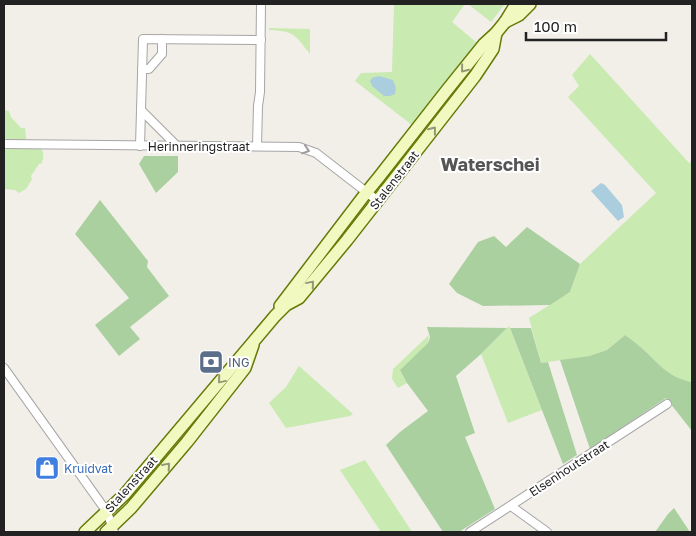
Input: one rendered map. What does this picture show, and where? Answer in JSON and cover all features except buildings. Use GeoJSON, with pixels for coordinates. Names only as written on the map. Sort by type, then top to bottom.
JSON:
{"type":"FeatureCollection","features":[{"type":"Feature","properties":{"kind":"street"},"geometry":{"type":"LineString","coordinates":[[258,146],[261,4]]}},
{"type":"Feature","properties":{"kind":"street","name":"Stalenstraat"},"geometry":{"type":"LineString","coordinates":[[275,316],[279,307],[366,192],[446,90],[505,22],[516,4]]}},
{"type":"Feature","properties":{"kind":"street","name":"Stalenstraat"},"geometry":{"type":"LineString","coordinates":[[505,22],[520,15],[530,4]]}},
{"type":"Feature","properties":{"kind":"street","name":"Stalenstraat"},"geometry":{"type":"LineString","coordinates":[[85,532],[121,499],[247,348],[286,305],[299,298],[347,240],[475,76],[493,49],[496,33]]}},
{"type":"Feature","properties":{"kind":"street"},"geometry":{"type":"LineString","coordinates":[[140,146],[143,39],[261,40]]}},
{"type":"Feature","properties":{"kind":"street"},"geometry":{"type":"LineString","coordinates":[[142,69],[149,69],[162,54],[162,39]]}},
{"type":"Feature","properties":{"kind":"street"},"geometry":{"type":"LineString","coordinates":[[141,110],[177,146]]}},
{"type":"Feature","properties":{"kind":"street","name":"Herinneringstraat"},"geometry":{"type":"LineString","coordinates":[[4,144],[299,147],[316,153],[378,201]]}},
{"type":"Feature","properties":{"kind":"street"},"geometry":{"type":"LineString","coordinates":[[336,233],[347,240]]}},
{"type":"Feature","properties":{"kind":"street","name":"Stalenstraat"},"geometry":{"type":"LineString","coordinates":[[111,531],[187,442],[245,368],[253,343]]}},
{"type":"Feature","properties":{"kind":"street"},"geometry":{"type":"LineString","coordinates":[[4,368],[107,512],[111,531]]}},
{"type":"Feature","properties":{"kind":"street","name":"Elsenhoutstraat"},"geometry":{"type":"LineString","coordinates":[[470,532],[667,404]]}},
{"type":"Feature","properties":{"kind":"street"},"geometry":{"type":"LineString","coordinates":[[176,434],[187,442]]}},
{"type":"Feature","properties":{"kind":"street"},"geometry":{"type":"LineString","coordinates":[[511,506],[547,532]]}},
{"type":"Feature","properties":{"kind":"green space"},"geometry":{"type":"Polygon","coordinates":[[[394,4],[465,4],[452,22],[476,42],[412,125],[355,81],[361,73],[392,72],[394,4]]]}},
{"type":"Feature","properties":{"kind":"green space"},"geometry":{"type":"Polygon","coordinates":[[[468,4],[505,4],[491,22],[468,4]]]}},
{"type":"Feature","properties":{"kind":"green space"},"geometry":{"type":"Polygon","coordinates":[[[269,28],[310,29],[310,54],[294,35],[269,30],[269,28]]]}},
{"type":"Feature","properties":{"kind":"green space"},"geometry":{"type":"Polygon","coordinates":[[[590,54],[689,163],[692,161],[692,382],[683,380],[668,372],[625,335],[607,350],[589,356],[541,363],[529,318],[570,292],[580,264],[656,193],[568,97],[579,86],[572,75],[590,54]]]}},
{"type":"Feature","properties":{"kind":"green space"},"geometry":{"type":"Polygon","coordinates":[[[4,110],[9,111],[11,117],[21,128],[25,128],[25,141],[10,141],[4,137],[4,110]]]}},
{"type":"Feature","properties":{"kind":"green space"},"geometry":{"type":"Polygon","coordinates":[[[35,147],[42,150],[43,160],[31,176],[32,179],[26,189],[19,193],[15,190],[4,189],[4,152],[7,148],[35,147]]]}},
{"type":"Feature","properties":{"kind":"green space"},"geometry":{"type":"Polygon","coordinates":[[[144,156],[178,156],[178,172],[156,193],[139,164],[144,156]]]}},
{"type":"Feature","properties":{"kind":"green space"},"geometry":{"type":"Polygon","coordinates":[[[100,200],[148,261],[147,267],[169,296],[130,327],[140,339],[119,356],[95,325],[129,298],[75,234],[100,200]]]}},
{"type":"Feature","properties":{"kind":"green space"},"geometry":{"type":"Polygon","coordinates":[[[527,227],[580,264],[570,292],[550,305],[483,306],[457,293],[449,284],[478,242],[494,236],[506,247],[527,227]]]}},
{"type":"Feature","properties":{"kind":"green space"},"geometry":{"type":"Polygon","coordinates":[[[509,326],[542,410],[508,423],[481,354],[509,326]]]}},
{"type":"Feature","properties":{"kind":"green space"},"geometry":{"type":"Polygon","coordinates":[[[427,327],[507,328],[456,376],[475,433],[465,437],[495,509],[459,532],[443,532],[386,445],[428,411],[407,383],[400,370],[428,343],[430,337],[427,327]]]}},
{"type":"Feature","properties":{"kind":"green space"},"geometry":{"type":"Polygon","coordinates":[[[510,328],[531,328],[541,363],[548,362],[577,455],[563,464],[510,328]]]}},
{"type":"Feature","properties":{"kind":"green space"},"geometry":{"type":"Polygon","coordinates":[[[429,335],[428,343],[400,370],[407,383],[398,388],[392,379],[393,369],[429,335]]]}},
{"type":"Feature","properties":{"kind":"green space"},"geometry":{"type":"Polygon","coordinates":[[[625,335],[668,372],[683,380],[692,382],[692,431],[666,398],[590,449],[560,360],[589,356],[607,350],[625,335]]]}},
{"type":"Feature","properties":{"kind":"green space"},"geometry":{"type":"Polygon","coordinates":[[[299,366],[353,414],[286,428],[269,403],[286,387],[299,366]]]}},
{"type":"Feature","properties":{"kind":"green space"},"geometry":{"type":"Polygon","coordinates":[[[365,460],[412,532],[381,532],[340,470],[365,460]]]}},
{"type":"Feature","properties":{"kind":"green space"},"geometry":{"type":"Polygon","coordinates":[[[674,508],[690,532],[655,532],[668,514],[674,508]]]}},
{"type":"Feature","properties":{"kind":"water"},"geometry":{"type":"Polygon","coordinates":[[[379,76],[393,80],[396,88],[395,94],[384,96],[372,86],[370,81],[372,78],[379,76]]]}},
{"type":"Feature","properties":{"kind":"water"},"geometry":{"type":"Polygon","coordinates":[[[601,183],[605,185],[622,205],[624,217],[618,221],[591,191],[601,183]]]}},
{"type":"Feature","properties":{"kind":"place","name":"ING"},"geometry":{"type":"Point","coordinates":[211,362]}},
{"type":"Feature","properties":{"kind":"place","name":"Kruidvat"},"geometry":{"type":"Point","coordinates":[47,468]}},
{"type":"Feature","properties":{"kind":"district","name":"Waterschei"},"geometry":{"type":"Point","coordinates":[490,164]}}]}
